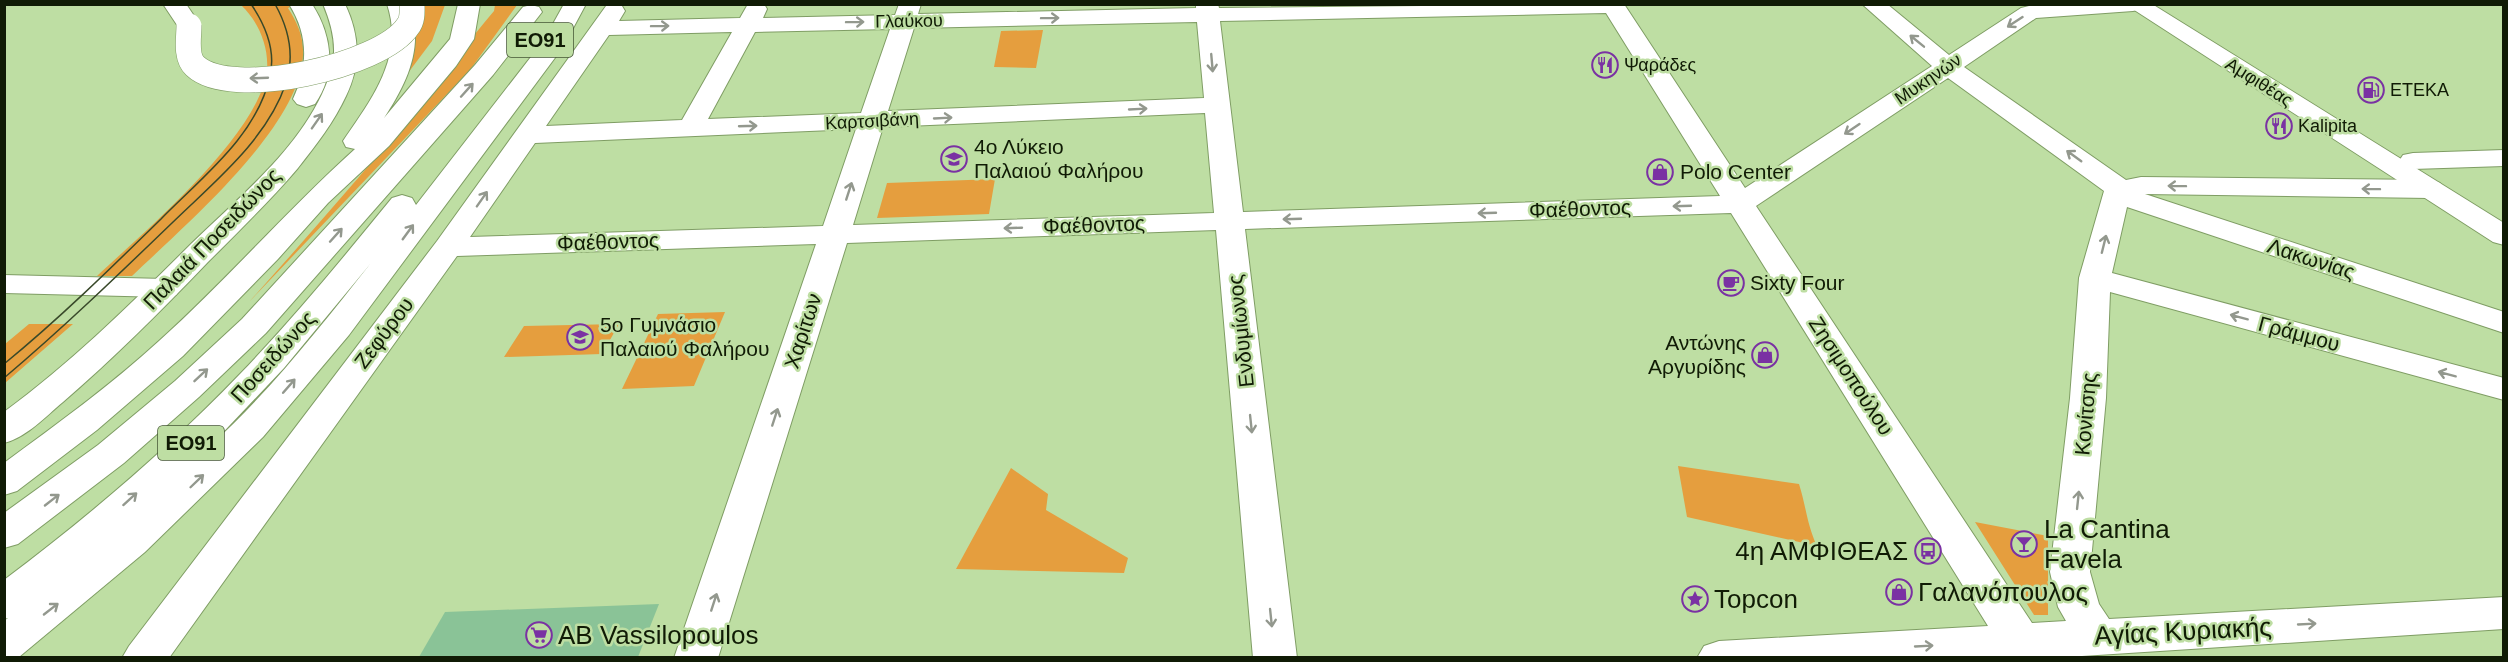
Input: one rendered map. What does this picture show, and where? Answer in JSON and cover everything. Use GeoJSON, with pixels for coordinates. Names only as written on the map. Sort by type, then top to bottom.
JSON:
{"type":"FeatureCollection","features":[{"type":"Feature","properties":{"kind":"main road"},"geometry":{"type":"LineString","coordinates":[[174,4],[189,26],[188,45],[192,61],[200,70],[228,78],[270,78],[319,70],[377,50],[397,38],[408,27],[412,4]]}},
{"type":"Feature","properties":{"kind":"main road","name":"Παλαιά Ποσειδώνος"},"geometry":{"type":"LineString","coordinates":[[4,431],[70,379],[283,138],[297,116],[316,75],[318,57],[314,33],[300,4]]}},
{"type":"Feature","properties":{"kind":"main road","name":"Παλαιά Ποσειδώνος"},"geometry":{"type":"LineString","coordinates":[[4,404],[141,297],[266,186],[324,112],[343,71],[345,52],[341,20],[334,4]]}},
{"type":"Feature","properties":{"kind":"main road"},"geometry":{"type":"LineString","coordinates":[[318,197],[378,109],[399,68],[405,24],[398,4]]}},
{"type":"Feature","properties":{"kind":"main road"},"geometry":{"type":"LineString","coordinates":[[4,482],[84,422],[171,349],[267,253],[318,197],[380,140],[447,61],[462,39],[470,4]]}},
{"type":"Feature","properties":{"kind":"main road"},"geometry":{"type":"LineString","coordinates":[[4,645],[131,542],[250,429],[337,328],[555,42],[575,4]]}},
{"type":"Feature","properties":{"kind":"main road","name":"Ποσειδώνος"},"geometry":{"type":"LineString","coordinates":[[4,603],[106,522],[253,381],[324,302],[507,76],[575,4]]}},
{"type":"Feature","properties":{"kind":"main road","name":"Ζεφύρου"},"geometry":{"type":"LineString","coordinates":[[144,657],[448,247],[619,4]]}},
{"type":"Feature","properties":{"kind":"main road","name":"Λακωνίας"},"geometry":{"type":"LineString","coordinates":[[1873,4],[1947,66],[2140,203],[2504,323]]}},
{"type":"Feature","properties":{"kind":"main road","name":"Μυκηνών"},"geometry":{"type":"LineString","coordinates":[[1740,204],[1947,66],[2037,10],[2135,4]]}},
{"type":"Feature","properties":{"kind":"main road","name":"Αμφιθέας"},"geometry":{"type":"LineString","coordinates":[[2135,4],[2504,236]]}},
{"type":"Feature","properties":{"kind":"main road","name":"Αμφιθέας"},"geometry":{"type":"LineString","coordinates":[[2160,4],[2504,217]]}},
{"type":"Feature","properties":{"kind":"main road","name":"Γλαύκου"},"geometry":{"type":"LineString","coordinates":[[602,28],[753,15],[1612,5]]}},
{"type":"Feature","properties":{"kind":"main road","name":"Ζησιμοπούλου"},"geometry":{"type":"LineString","coordinates":[[1612,5],[2026,649]]}},
{"type":"Feature","properties":{"kind":"main road"},"geometry":{"type":"LineString","coordinates":[[4,534],[111,454],[187,389],[254,326],[484,70],[533,8]]}},
{"type":"Feature","properties":{"kind":"main road","name":"Ποσειδώνος"},"geometry":{"type":"LineString","coordinates":[[507,76],[526,36],[533,8]]}},
{"type":"Feature","properties":{"kind":"main road","name":"Ενδυμίωνος"},"geometry":{"type":"LineString","coordinates":[[1208,10],[1216,105],[1275,657]]}},
{"type":"Feature","properties":{"kind":"main road","name":"Χαρίτων"},"geometry":{"type":"LineString","coordinates":[[696,657],[907,13]]}},
{"type":"Feature","properties":{"kind":"main road"},"geometry":{"type":"LineString","coordinates":[[690,129],[753,15]]}},
{"type":"Feature","properties":{"kind":"main road","name":"Καρτσιβάνη"},"geometry":{"type":"LineString","coordinates":[[527,135],[1216,105]]}},
{"type":"Feature","properties":{"kind":"main road"},"geometry":{"type":"LineString","coordinates":[[2413,161],[2504,158]]}},
{"type":"Feature","properties":{"kind":"main road"},"geometry":{"type":"LineString","coordinates":[[2122,190],[2141,186],[2430,189]]}},
{"type":"Feature","properties":{"kind":"main road","name":"Κονίτσης"},"geometry":{"type":"LineString","coordinates":[[2097,636],[2079,607],[2070,572],[2088,398],[2095,278],[2115,196],[2122,190]]}},
{"type":"Feature","properties":{"kind":"main road","name":"Φαέθοντος"},"geometry":{"type":"LineString","coordinates":[[448,247],[1740,204]]}},
{"type":"Feature","properties":{"kind":"main road","name":"Γράμμου"},"geometry":{"type":"LineString","coordinates":[[2095,278],[2504,389]]}},
{"type":"Feature","properties":{"kind":"main road"},"geometry":{"type":"LineString","coordinates":[[4,284],[141,297]]}},
{"type":"Feature","properties":{"kind":"main road"},"geometry":{"type":"LineString","coordinates":[[4,303],[141,297]]}},
{"type":"Feature","properties":{"kind":"main road","name":"Αγίας Κυριακής"},"geometry":{"type":"LineString","coordinates":[[1719,657],[2026,649],[2097,636],[2504,613]]}},
{"type":"Feature","properties":{"kind":"shaded area"},"geometry":{"type":"Polygon","coordinates":[[[241,5],[295,5],[288,8],[299,30],[303,55],[297,83],[283,113],[236,174],[208,204],[132,276],[97,276],[170,208],[223,152],[244,123],[260,95],[267,70],[266,52],[257,26],[241,5]]]}},
{"type":"Feature","properties":{"kind":"shaded area"},"geometry":{"type":"Polygon","coordinates":[[[404,5],[445,5],[432,41],[402,81],[404,5]]]}},
{"type":"Feature","properties":{"kind":"shaded area"},"geometry":{"type":"Polygon","coordinates":[[[495,5],[517,5],[470,70],[250,301],[423,101],[494,11],[495,5]]]}},
{"type":"Feature","properties":{"kind":"shaded area"},"geometry":{"type":"Polygon","coordinates":[[[1043,30],[1036,68],[994,67],[1001,31],[1043,30]]]}},
{"type":"Feature","properties":{"kind":"shaded area"},"geometry":{"type":"Polygon","coordinates":[[[995,179],[989,214],[877,218],[887,183],[995,179]]]}},
{"type":"Feature","properties":{"kind":"shaded area"},"geometry":{"type":"Polygon","coordinates":[[[725,312],[694,386],[622,389],[658,314],[725,312]]]}},
{"type":"Feature","properties":{"kind":"shaded area"},"geometry":{"type":"Polygon","coordinates":[[[29,324],[73,324],[5,383],[5,344],[29,324]]]}},
{"type":"Feature","properties":{"kind":"shaded area"},"geometry":{"type":"Polygon","coordinates":[[[619,324],[602,354],[504,357],[524,326],[619,324]]]}},
{"type":"Feature","properties":{"kind":"shaded area"},"geometry":{"type":"Polygon","coordinates":[[[1678,466],[1799,484],[1817,546],[1687,517],[1678,466]]]}},
{"type":"Feature","properties":{"kind":"shaded area"},"geometry":{"type":"Polygon","coordinates":[[[1011,468],[1048,494],[1046,510],[1128,558],[1124,573],[956,569],[1011,468]]]}},
{"type":"Feature","properties":{"kind":"shaded area"},"geometry":{"type":"Polygon","coordinates":[[[1975,522],[2048,536],[2048,615],[2034,615],[1975,522]]]}},
{"type":"Feature","properties":{"kind":"building","name":"AB Vassilopoulos"},"geometry":{"type":"Polygon","coordinates":[[[659,604],[638,657],[419,657],[445,612],[659,604]]]}},
{"type":"Feature","properties":{"kind":"tram line"},"geometry":{"type":"LineString","coordinates":[[4,364],[103,275],[210,172],[240,137],[263,98],[272,66],[268,38],[251,4]]}},
{"type":"Feature","properties":{"kind":"tram line"},"geometry":{"type":"LineString","coordinates":[[4,378],[47,341],[222,176],[253,142],[277,104],[289,73],[289,42],[284,23],[275,4]]}},
{"type":"Feature","properties":{"kind":"place","name":"Ψαράδες"},"geometry":{"type":"Point","coordinates":[1605,65]}},
{"type":"Feature","properties":{"kind":"place","name":"ΕΤΕΚΑ"},"geometry":{"type":"Point","coordinates":[2371,90]}},
{"type":"Feature","properties":{"kind":"place","name":"Kalipita"},"geometry":{"type":"Point","coordinates":[2279,126]}},
{"type":"Feature","properties":{"kind":"place","name":"4ο Λύκειο Παλαιού Φαλήρου"},"geometry":{"type":"Point","coordinates":[954,159]}},
{"type":"Feature","properties":{"kind":"place","name":"Polo Center"},"geometry":{"type":"Point","coordinates":[1660,172]}},
{"type":"Feature","properties":{"kind":"place","name":"Sixty Four"},"geometry":{"type":"Point","coordinates":[1731,283]}},
{"type":"Feature","properties":{"kind":"place","name":"5ο Γυμνάσιο Παλαιού Φαλήρου"},"geometry":{"type":"Point","coordinates":[580,337]}},
{"type":"Feature","properties":{"kind":"place","name":"Αντώνης Αργυρίδης"},"geometry":{"type":"Point","coordinates":[1765,355]}},
{"type":"Feature","properties":{"kind":"place","name":"La Cantina Favela"},"geometry":{"type":"Point","coordinates":[2024,544]}},
{"type":"Feature","properties":{"kind":"place","name":"4η ΑΜΦΙΘΕΑΣ"},"geometry":{"type":"Point","coordinates":[1928,551]}},
{"type":"Feature","properties":{"kind":"place","name":"Γαλανόπουλος"},"geometry":{"type":"Point","coordinates":[1899,592]}},
{"type":"Feature","properties":{"kind":"place","name":"Topcon"},"geometry":{"type":"Point","coordinates":[1695,599]}},
{"type":"Feature","properties":{"kind":"place","name":"AB Vassilopoulos"},"geometry":{"type":"Point","coordinates":[539,635]}}]}
